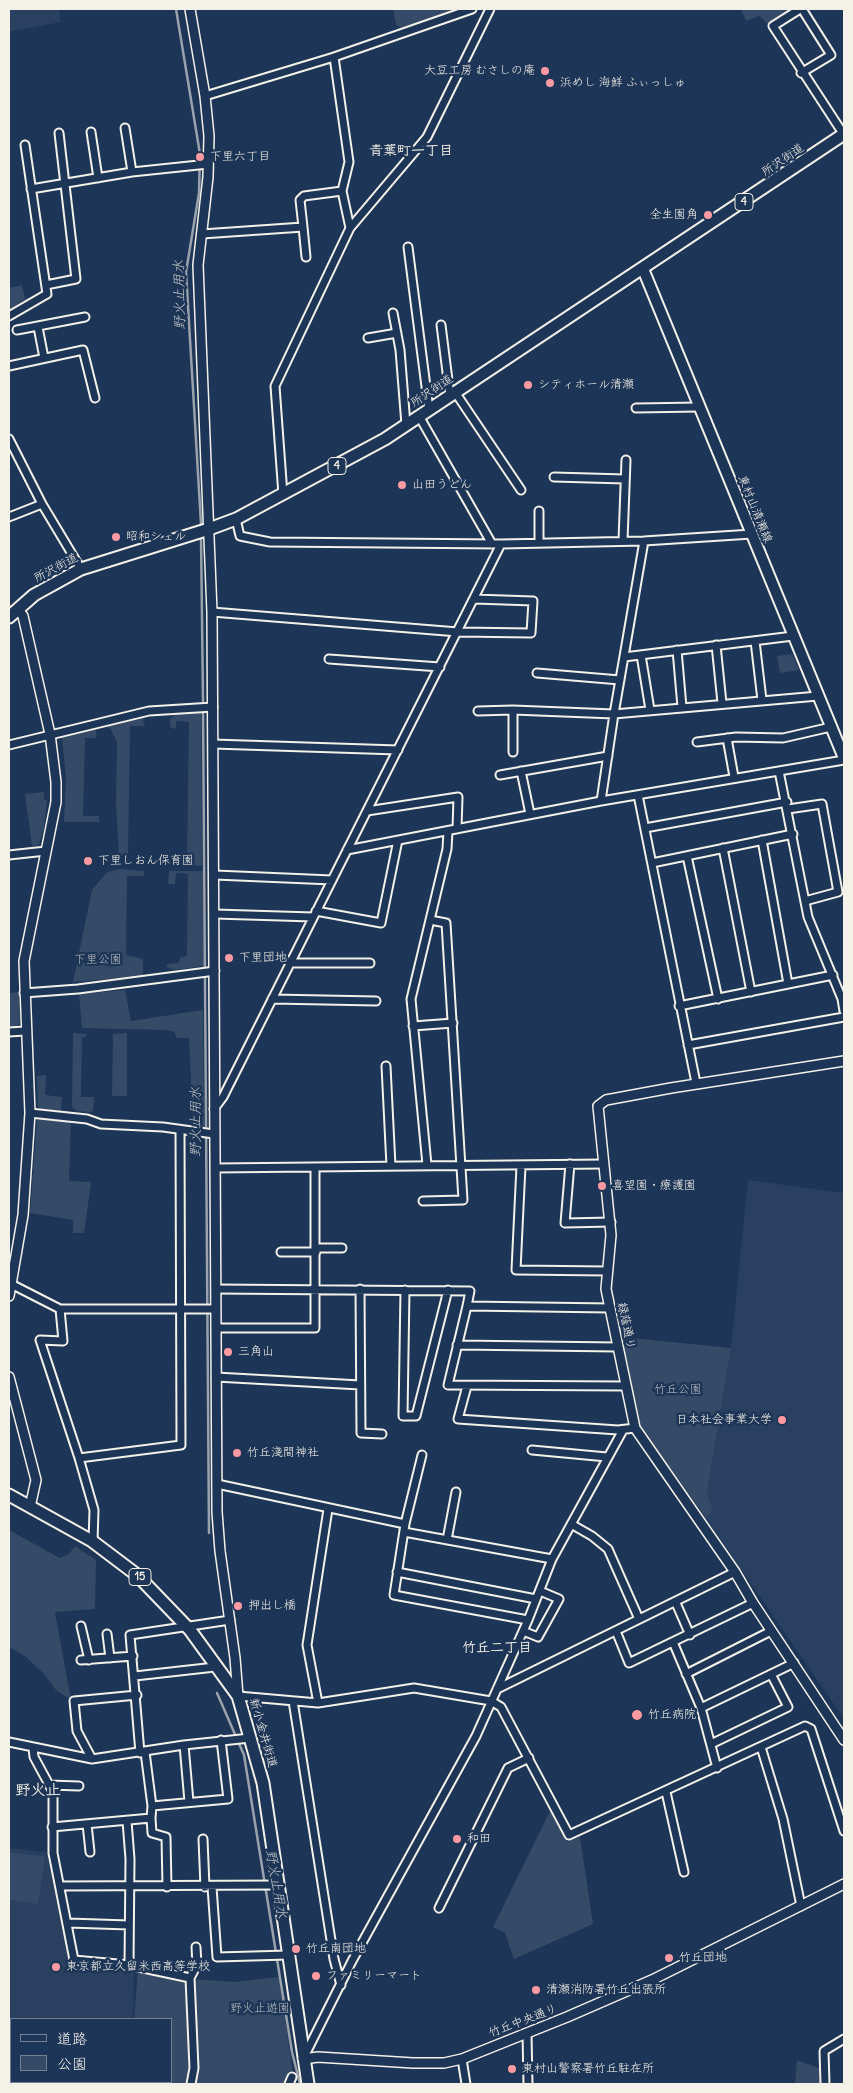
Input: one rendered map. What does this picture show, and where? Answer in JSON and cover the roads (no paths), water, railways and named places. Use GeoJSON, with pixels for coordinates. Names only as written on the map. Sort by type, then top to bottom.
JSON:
{"type":"FeatureCollection","features":[{"type":"Feature","properties":{"kind":"main road","name":"所沢街道"},"geometry":{"type":"LineString","coordinates":[[13,612],[54,582],[81,568],[209,530],[236,519],[385,439],[844,134]]}},
{"type":"Feature","properties":{"kind":"main road","name":"東村山清瀬線"},"geometry":{"type":"LineString","coordinates":[[643,268],[844,759]]}},
{"type":"Feature","properties":{"kind":"main road","name":"新小金井街道"},"geometry":{"type":"LineString","coordinates":[[9,1496],[93,1542],[137,1575],[186,1626],[238,1696],[242,1738],[263,1783],[270,1886],[281,1955],[308,2084]]}},
{"type":"Feature","properties":{"kind":"street"},"geometry":{"type":"LineString","coordinates":[[190,9],[205,96],[209,136],[198,265],[212,612],[214,914],[209,972],[214,1109],[210,1133],[214,1168],[216,1289],[210,1309],[216,1328],[216,1484],[220,1552],[238,1696],[318,1703],[414,1688],[491,1701],[501,1706],[569,1834],[666,1792],[805,1726],[811,1729],[844,1831]]}},
{"type":"Feature","properties":{"kind":"street"},"geometry":{"type":"LineString","coordinates":[[205,96],[334,57],[472,9]]}},
{"type":"Feature","properties":{"kind":"street"},"geometry":{"type":"LineString","coordinates":[[283,495],[275,386],[350,228],[427,137],[490,9]]}},
{"type":"Feature","properties":{"kind":"street"},"geometry":{"type":"LineString","coordinates":[[801,73],[831,55],[801,9],[772,26],[801,73],[844,134]]}},
{"type":"Feature","properties":{"kind":"street"},"geometry":{"type":"LineString","coordinates":[[334,57],[349,162],[342,191],[350,228]]}},
{"type":"Feature","properties":{"kind":"street"},"geometry":{"type":"LineString","coordinates":[[125,128],[132,172]]}},
{"type":"Feature","properties":{"kind":"street"},"geometry":{"type":"LineString","coordinates":[[91,132],[98,178]]}},
{"type":"Feature","properties":{"kind":"street"},"geometry":{"type":"LineString","coordinates":[[46,285],[76,279],[64,184],[60,133]]}},
{"type":"Feature","properties":{"kind":"street"},"geometry":{"type":"LineString","coordinates":[[9,316],[47,294],[25,145]]}},
{"type":"Feature","properties":{"kind":"street"},"geometry":{"type":"LineString","coordinates":[[31,189],[132,172],[206,164]]}},
{"type":"Feature","properties":{"kind":"street"},"geometry":{"type":"LineString","coordinates":[[306,258],[300,200],[304,196],[342,191]]}},
{"type":"Feature","properties":{"kind":"street"},"geometry":{"type":"LineString","coordinates":[[202,234],[303,227]]}},
{"type":"Feature","properties":{"kind":"street"},"geometry":{"type":"LineString","coordinates":[[408,247],[424,413],[492,544]]}},
{"type":"Feature","properties":{"kind":"street"},"geometry":{"type":"LineString","coordinates":[[393,313],[397,333],[406,425]]}},
{"type":"Feature","properties":{"kind":"street"},"geometry":{"type":"LineString","coordinates":[[17,330],[85,317]]}},
{"type":"Feature","properties":{"kind":"street"},"geometry":{"type":"LineString","coordinates":[[441,325],[453,394],[521,490]]}},
{"type":"Feature","properties":{"kind":"street"},"geometry":{"type":"LineString","coordinates":[[38,326],[44,358]]}},
{"type":"Feature","properties":{"kind":"street"},"geometry":{"type":"LineString","coordinates":[[368,338],[397,333]]}},
{"type":"Feature","properties":{"kind":"street"},"geometry":{"type":"LineString","coordinates":[[9,366],[83,350],[95,398]]}},
{"type":"Feature","properties":{"kind":"street"},"geometry":{"type":"LineString","coordinates":[[636,408],[699,407]]}},
{"type":"Feature","properties":{"kind":"street"},"geometry":{"type":"LineString","coordinates":[[9,439],[42,504],[81,568]]}},
{"type":"Feature","properties":{"kind":"street"},"geometry":{"type":"LineString","coordinates":[[623,541],[626,460]]}},
{"type":"Feature","properties":{"kind":"street"},"geometry":{"type":"LineString","coordinates":[[554,477],[625,479]]}},
{"type":"Feature","properties":{"kind":"street"},"geometry":{"type":"LineString","coordinates":[[9,517],[42,504]]}},
{"type":"Feature","properties":{"kind":"street"},"geometry":{"type":"LineString","coordinates":[[538,511],[539,543]]}},
{"type":"Feature","properties":{"kind":"street"},"geometry":{"type":"LineString","coordinates":[[236,519],[240,536],[270,542],[501,544],[644,541],[752,534]]}},
{"type":"Feature","properties":{"kind":"street"},"geometry":{"type":"LineString","coordinates":[[601,801],[644,541]]}},
{"type":"Feature","properties":{"kind":"street"},"geometry":{"type":"LineString","coordinates":[[214,1109],[223,1097],[501,544]]}},
{"type":"Feature","properties":{"kind":"street"},"geometry":{"type":"LineString","coordinates":[[212,612],[458,632],[531,633],[533,601],[474,599]]}},
{"type":"Feature","properties":{"kind":"street"},"geometry":{"type":"LineString","coordinates":[[9,1296],[23,1216],[30,1113],[24,961],[56,802],[55,762],[24,616],[13,612]]}},
{"type":"Feature","properties":{"kind":"street"},"geometry":{"type":"LineString","coordinates":[[624,656],[793,636]]}},
{"type":"Feature","properties":{"kind":"street"},"geometry":{"type":"LineString","coordinates":[[755,641],[762,700]]}},
{"type":"Feature","properties":{"kind":"street"},"geometry":{"type":"LineString","coordinates":[[716,645],[722,704]]}},
{"type":"Feature","properties":{"kind":"street"},"geometry":{"type":"LineString","coordinates":[[677,650],[682,707]]}},
{"type":"Feature","properties":{"kind":"street"},"geometry":{"type":"LineString","coordinates":[[641,654],[650,710]]}},
{"type":"Feature","properties":{"kind":"street"},"geometry":{"type":"LineString","coordinates":[[329,659],[440,667]]}},
{"type":"Feature","properties":{"kind":"street"},"geometry":{"type":"LineString","coordinates":[[537,673],[620,680]]}},
{"type":"Feature","properties":{"kind":"street"},"geometry":{"type":"LineString","coordinates":[[478,711],[513,710],[614,714],[818,696]]}},
{"type":"Feature","properties":{"kind":"street"},"geometry":{"type":"LineString","coordinates":[[9,745],[149,710],[213,707]]}},
{"type":"Feature","properties":{"kind":"street"},"geometry":{"type":"LineString","coordinates":[[513,710],[513,752]]}},
{"type":"Feature","properties":{"kind":"street"},"geometry":{"type":"LineString","coordinates":[[698,742],[727,738],[783,738],[831,727]]}},
{"type":"Feature","properties":{"kind":"street"},"geometry":{"type":"LineString","coordinates":[[727,738],[734,777]]}},
{"type":"Feature","properties":{"kind":"street"},"geometry":{"type":"LineString","coordinates":[[213,744],[398,750]]}},
{"type":"Feature","properties":{"kind":"street"},"geometry":{"type":"LineString","coordinates":[[500,775],[608,756]]}},
{"type":"Feature","properties":{"kind":"street"},"geometry":{"type":"LineString","coordinates":[[347,850],[601,801],[844,759]]}},
{"type":"Feature","properties":{"kind":"street"},"geometry":{"type":"LineString","coordinates":[[521,771],[530,814]]}},
{"type":"Feature","properties":{"kind":"street"},"geometry":{"type":"LineString","coordinates":[[779,771],[788,805],[808,917],[833,975],[842,999],[844,1011]]}},
{"type":"Feature","properties":{"kind":"street"},"geometry":{"type":"LineString","coordinates":[[638,795],[696,1083]]}},
{"type":"Feature","properties":{"kind":"street"},"geometry":{"type":"LineString","coordinates":[[367,811],[458,797],[457,829]]}},
{"type":"Feature","properties":{"kind":"street"},"geometry":{"type":"LineString","coordinates":[[645,828],[788,805],[822,804],[838,892],[805,901]]}},
{"type":"Feature","properties":{"kind":"street"},"geometry":{"type":"LineString","coordinates":[[427,1166],[411,998],[447,849],[448,831]]}},
{"type":"Feature","properties":{"kind":"street"},"geometry":{"type":"LineString","coordinates":[[652,863],[793,834]]}},
{"type":"Feature","properties":{"kind":"street"},"geometry":{"type":"LineString","coordinates":[[214,914],[315,914],[381,923],[398,840]]}},
{"type":"Feature","properties":{"kind":"street"},"geometry":{"type":"LineString","coordinates":[[762,840],[788,984]]}},
{"type":"Feature","properties":{"kind":"street"},"geometry":{"type":"LineString","coordinates":[[723,848],[751,992]]}},
{"type":"Feature","properties":{"kind":"street"},"geometry":{"type":"LineString","coordinates":[[9,854],[46,851]]}},
{"type":"Feature","properties":{"kind":"street"},"geometry":{"type":"LineString","coordinates":[[687,856],[718,999]]}},
{"type":"Feature","properties":{"kind":"street"},"geometry":{"type":"LineString","coordinates":[[214,875],[332,880]]}},
{"type":"Feature","properties":{"kind":"street"},"geometry":{"type":"LineString","coordinates":[[423,1201],[463,1200],[446,923],[430,920]]}},
{"type":"Feature","properties":{"kind":"street"},"geometry":{"type":"LineString","coordinates":[[290,963],[370,963]]}},
{"type":"Feature","properties":{"kind":"street"},"geometry":{"type":"LineString","coordinates":[[24,992],[78,989],[209,972]]}},
{"type":"Feature","properties":{"kind":"street"},"geometry":{"type":"LineString","coordinates":[[679,1006],[833,975]]}},
{"type":"Feature","properties":{"kind":"street"},"geometry":{"type":"LineString","coordinates":[[272,999],[376,1001]]}},
{"type":"Feature","properties":{"kind":"street"},"geometry":{"type":"LineString","coordinates":[[688,1045],[844,1017]]}},
{"type":"Feature","properties":{"kind":"street"},"geometry":{"type":"LineString","coordinates":[[414,1026],[453,1023]]}},
{"type":"Feature","properties":{"kind":"street"},"geometry":{"type":"LineString","coordinates":[[9,1032],[26,1031]]}},
{"type":"Feature","properties":{"kind":"street","name":"緑蔭通り"},"geometry":{"type":"LineString","coordinates":[[844,1061],[696,1083],[601,1101],[598,1106],[611,1235],[606,1289],[635,1428],[735,1572],[753,1604],[844,1740]]}},
{"type":"Feature","properties":{"kind":"street"},"geometry":{"type":"LineString","coordinates":[[386,1066],[391,1166]]}},
{"type":"Feature","properties":{"kind":"street"},"geometry":{"type":"LineString","coordinates":[[30,1113],[87,1118],[102,1124],[163,1127],[210,1133]]}},
{"type":"Feature","properties":{"kind":"street"},"geometry":{"type":"LineString","coordinates":[[80,1458],[181,1445],[180,1130]]}},
{"type":"Feature","properties":{"kind":"street"},"geometry":{"type":"LineString","coordinates":[[570,1164],[565,1223],[610,1222]]}},
{"type":"Feature","properties":{"kind":"street"},"geometry":{"type":"LineString","coordinates":[[214,1168],[604,1164]]}},
{"type":"Feature","properties":{"kind":"street"},"geometry":{"type":"LineString","coordinates":[[521,1166],[516,1270],[607,1271]]}},
{"type":"Feature","properties":{"kind":"street"},"geometry":{"type":"LineString","coordinates":[[216,1328],[315,1328],[315,1167]]}},
{"type":"Feature","properties":{"kind":"street"},"geometry":{"type":"LineString","coordinates":[[281,1252],[342,1248]]}},
{"type":"Feature","properties":{"kind":"street"},"geometry":{"type":"LineString","coordinates":[[10,1284],[60,1309],[210,1309]]}},
{"type":"Feature","properties":{"kind":"street"},"geometry":{"type":"LineString","coordinates":[[216,1289],[470,1291],[448,1385],[626,1386]]}},
{"type":"Feature","properties":{"kind":"street"},"geometry":{"type":"LineString","coordinates":[[360,1289],[361,1433],[382,1434]]}},
{"type":"Feature","properties":{"kind":"street"},"geometry":{"type":"LineString","coordinates":[[405,1290],[403,1416],[416,1416],[448,1290]]}},
{"type":"Feature","properties":{"kind":"street"},"geometry":{"type":"LineString","coordinates":[[467,1306],[610,1308]]}},
{"type":"Feature","properties":{"kind":"street"},"geometry":{"type":"LineString","coordinates":[[60,1309],[63,1341],[40,1340],[80,1458],[94,1510],[93,1542]]}},
{"type":"Feature","properties":{"kind":"street"},"geometry":{"type":"LineString","coordinates":[[457,1345],[618,1347]]}},
{"type":"Feature","properties":{"kind":"street"},"geometry":{"type":"LineString","coordinates":[[9,1377],[36,1480],[30,1507]]}},
{"type":"Feature","properties":{"kind":"street"},"geometry":{"type":"LineString","coordinates":[[216,1377],[360,1385]]}},
{"type":"Feature","properties":{"kind":"street"},"geometry":{"type":"LineString","coordinates":[[467,1386],[458,1419],[622,1430],[635,1428]]}},
{"type":"Feature","properties":{"kind":"street"},"geometry":{"type":"LineString","coordinates":[[303,2059],[352,1961],[476,1736],[528,1620],[552,1559],[607,1456],[620,1438],[622,1430]]}},
{"type":"Feature","properties":{"kind":"street"},"geometry":{"type":"LineString","coordinates":[[532,1450],[607,1456]]}},
{"type":"Feature","properties":{"kind":"street"},"geometry":{"type":"LineString","coordinates":[[422,1455],[405,1524],[394,1595],[528,1620]]}},
{"type":"Feature","properties":{"kind":"street"},"geometry":{"type":"LineString","coordinates":[[216,1484],[405,1524]]}},
{"type":"Feature","properties":{"kind":"street"},"geometry":{"type":"LineString","coordinates":[[447,1540],[456,1492]]}},
{"type":"Feature","properties":{"kind":"street"},"geometry":{"type":"LineString","coordinates":[[318,1703],[307,1645],[328,1509]]}},
{"type":"Feature","properties":{"kind":"street"},"geometry":{"type":"LineString","coordinates":[[571,1524],[592,1536],[608,1549],[639,1619]]}},
{"type":"Feature","properties":{"kind":"street"},"geometry":{"type":"LineString","coordinates":[[404,1532],[552,1559]]}},
{"type":"Feature","properties":{"kind":"street"},"geometry":{"type":"LineString","coordinates":[[397,1572],[536,1599]]}},
{"type":"Feature","properties":{"kind":"street"},"geometry":{"type":"LineString","coordinates":[[496,1690],[551,1660],[676,1603],[735,1572]]}},
{"type":"Feature","properties":{"kind":"street"},"geometry":{"type":"LineString","coordinates":[[523,1631],[538,1637],[559,1599],[540,1591]]}},
{"type":"Feature","properties":{"kind":"street"},"geometry":{"type":"LineString","coordinates":[[676,1603],[690,1635]]}},
{"type":"Feature","properties":{"kind":"street"},"geometry":{"type":"LineString","coordinates":[[616,1631],[629,1662],[753,1604]]}},
{"type":"Feature","properties":{"kind":"street"},"geometry":{"type":"LineString","coordinates":[[167,1886],[166,1837],[152,1833],[152,1806],[143,1753],[130,1635],[230,1620]]}},
{"type":"Feature","properties":{"kind":"street"},"geometry":{"type":"LineString","coordinates":[[82,1626],[85,1660],[132,1656]]}},
{"type":"Feature","properties":{"kind":"street"},"geometry":{"type":"LineString","coordinates":[[686,1674],[771,1631]]}},
{"type":"Feature","properties":{"kind":"street"},"geometry":{"type":"LineString","coordinates":[[107,1634],[110,1658]]}},
{"type":"Feature","properties":{"kind":"street"},"geometry":{"type":"LineString","coordinates":[[673,1642],[701,1708],[717,1768]]}},
{"type":"Feature","properties":{"kind":"street"},"geometry":{"type":"LineString","coordinates":[[701,1708],[794,1663]]}},
{"type":"Feature","properties":{"kind":"street"},"geometry":{"type":"LineString","coordinates":[[135,1676],[215,1667]]}},
{"type":"Feature","properties":{"kind":"street"},"geometry":{"type":"LineString","coordinates":[[710,1744],[788,1707],[771,1674]]}},
{"type":"Feature","properties":{"kind":"street"},"geometry":{"type":"LineString","coordinates":[[92,1759],[77,1731],[74,1701],[137,1695]]}},
{"type":"Feature","properties":{"kind":"street"},"geometry":{"type":"LineString","coordinates":[[293,1701],[334,1959],[341,1985]]}},
{"type":"Feature","properties":{"kind":"street"},"geometry":{"type":"LineString","coordinates":[[9,1742],[92,1759],[242,1738]]}},
{"type":"Feature","properties":{"kind":"street"},"geometry":{"type":"LineString","coordinates":[[152,1806],[228,1799],[221,1740]]}},
{"type":"Feature","properties":{"kind":"street"},"geometry":{"type":"LineString","coordinates":[[184,1745],[190,1802]]}},
{"type":"Feature","properties":{"kind":"street"},"geometry":{"type":"LineString","coordinates":[[761,1747],[783,1819],[800,1906]]}},
{"type":"Feature","properties":{"kind":"street"},"geometry":{"type":"LineString","coordinates":[[33,1748],[34,1757],[53,1792],[53,1853],[74,1960],[130,1964],[190,1978]]}},
{"type":"Feature","properties":{"kind":"street"},"geometry":{"type":"LineString","coordinates":[[438,1908],[508,1768],[529,1758]]}},
{"type":"Feature","properties":{"kind":"street"},"geometry":{"type":"LineString","coordinates":[[49,1786],[79,1786]]}},
{"type":"Feature","properties":{"kind":"street"},"geometry":{"type":"LineString","coordinates":[[666,1792],[684,1872]]}},
{"type":"Feature","properties":{"kind":"street"},"geometry":{"type":"LineString","coordinates":[[52,1827],[151,1818]]}},
{"type":"Feature","properties":{"kind":"street"},"geometry":{"type":"LineString","coordinates":[[127,1821],[130,1887],[130,1964]]}},
{"type":"Feature","properties":{"kind":"street"},"geometry":{"type":"LineString","coordinates":[[87,1824],[90,1852]]}},
{"type":"Feature","properties":{"kind":"street"},"geometry":{"type":"LineString","coordinates":[[203,1839],[218,1957],[281,1955]]}},
{"type":"Feature","properties":{"kind":"street","name":"竹丘中央通り"},"geometry":{"type":"LineString","coordinates":[[303,2059],[318,2057],[413,2064],[444,2063],[462,2059],[652,1980],[844,1884]]}},
{"type":"Feature","properties":{"kind":"street"},"geometry":{"type":"LineString","coordinates":[[60,1886],[270,1886]]}},
{"type":"Feature","properties":{"kind":"street"},"geometry":{"type":"LineString","coordinates":[[68,1923],[129,1926]]}},
{"type":"Feature","properties":{"kind":"street"},"geometry":{"type":"LineString","coordinates":[[191,2084],[194,2068],[190,1978],[196,1965],[196,1947]]}},
{"type":"Feature","properties":{"kind":"street"},"geometry":{"type":"LineString","coordinates":[[527,2033],[528,2084]]}},
{"type":"Feature","properties":{"kind":"street"},"geometry":{"type":"LineString","coordinates":[[825,2084],[824,2052],[844,2039]]}},
{"type":"Feature","properties":{"kind":"street"},"geometry":{"type":"LineString","coordinates":[[462,2059],[466,2084]]}},
{"type":"Feature","properties":{"kind":"waterway","name":"野火止用水"},"geometry":{"type":"LineString","coordinates":[[176,9],[200,154],[199,193],[186,272],[201,524]]}},
{"type":"Feature","properties":{"kind":"waterway","name":"野火止用水"},"geometry":{"type":"LineString","coordinates":[[201,536],[203,701]]}},
{"type":"Feature","properties":{"kind":"waterway","name":"野火止用水"},"geometry":{"type":"LineString","coordinates":[[203,710],[209,1533]]}},
{"type":"Feature","properties":{"kind":"waterway","name":"野火止用水"},"geometry":{"type":"LineString","coordinates":[[217,1693],[244,1755],[292,2052],[300,2084]]}},
{"type":"Feature","properties":{"kind":"place","name":"大豆工房 むさしの庵"},"geometry":{"type":"Point","coordinates":[545,71]}},
{"type":"Feature","properties":{"kind":"place","name":"浜めし 海鮮 ふぃっしゅ"},"geometry":{"type":"Point","coordinates":[550,83]}},
{"type":"Feature","properties":{"kind":"place","name":"下里六丁目"},"geometry":{"type":"Point","coordinates":[200,157]}},
{"type":"Feature","properties":{"kind":"place","name":"全生園角"},"geometry":{"type":"Point","coordinates":[708,215]}},
{"type":"Feature","properties":{"kind":"place","name":"シティホール清瀬"},"geometry":{"type":"Point","coordinates":[528,385]}},
{"type":"Feature","properties":{"kind":"place","name":"山田うどん"},"geometry":{"type":"Point","coordinates":[402,485]}},
{"type":"Feature","properties":{"kind":"place","name":"昭和シェル"},"geometry":{"type":"Point","coordinates":[116,537]}},
{"type":"Feature","properties":{"kind":"place","name":"下里しおん保育園"},"geometry":{"type":"Point","coordinates":[88,861]}},
{"type":"Feature","properties":{"kind":"place","name":"下里団地"},"geometry":{"type":"Point","coordinates":[229,958]}},
{"type":"Feature","properties":{"kind":"place","name":"喜望園・療護園"},"geometry":{"type":"Point","coordinates":[602,1186]}},
{"type":"Feature","properties":{"kind":"place","name":"三角山"},"geometry":{"type":"Point","coordinates":[228,1352]}},
{"type":"Feature","properties":{"kind":"place","name":"日本社会事業大学"},"geometry":{"type":"Point","coordinates":[782,1420]}},
{"type":"Feature","properties":{"kind":"place","name":"竹丘淺間神社"},"geometry":{"type":"Point","coordinates":[237,1453]}},
{"type":"Feature","properties":{"kind":"place","name":"押出し橋"},"geometry":{"type":"Point","coordinates":[238,1606]}},
{"type":"Feature","properties":{"kind":"place","name":"竹丘病院"},"geometry":{"type":"Point","coordinates":[637,1715]}},
{"type":"Feature","properties":{"kind":"place","name":"和田"},"geometry":{"type":"Point","coordinates":[457,1839]}},
{"type":"Feature","properties":{"kind":"place","name":"竹丘南団地"},"geometry":{"type":"Point","coordinates":[296,1949]}},
{"type":"Feature","properties":{"kind":"place","name":"竹丘団地"},"geometry":{"type":"Point","coordinates":[669,1958]}},
{"type":"Feature","properties":{"kind":"place","name":"東京都立久留米西高等学校"},"geometry":{"type":"Point","coordinates":[56,1967]}},
{"type":"Feature","properties":{"kind":"place","name":"ファミリーマート"},"geometry":{"type":"Point","coordinates":[316,1976]}},
{"type":"Feature","properties":{"kind":"place","name":"清瀬消防署竹丘出張所"},"geometry":{"type":"Point","coordinates":[536,1990]}},
{"type":"Feature","properties":{"kind":"place","name":"東村山警察署竹丘駐在所"},"geometry":{"type":"Point","coordinates":[512,2069]}},
{"type":"Feature","properties":{"kind":"district","name":"青葉町一丁目"},"geometry":{"type":"Point","coordinates":[411,151]}},
{"type":"Feature","properties":{"kind":"district","name":"竹丘二丁目"},"geometry":{"type":"Point","coordinates":[497,1648]}},
{"type":"Feature","properties":{"kind":"district","name":"野火止"},"geometry":{"type":"Point","coordinates":[38,1791]}},
{"type":"Feature","properties":{"kind":"park label","name":"下里公園"},"geometry":{"type":"Point","coordinates":[98,960]}},
{"type":"Feature","properties":{"kind":"park label","name":"竹丘公園"},"geometry":{"type":"Point","coordinates":[678,1390]}},
{"type":"Feature","properties":{"kind":"park label","name":"野火止遊園"},"geometry":{"type":"Point","coordinates":[260,2009]}}]}
